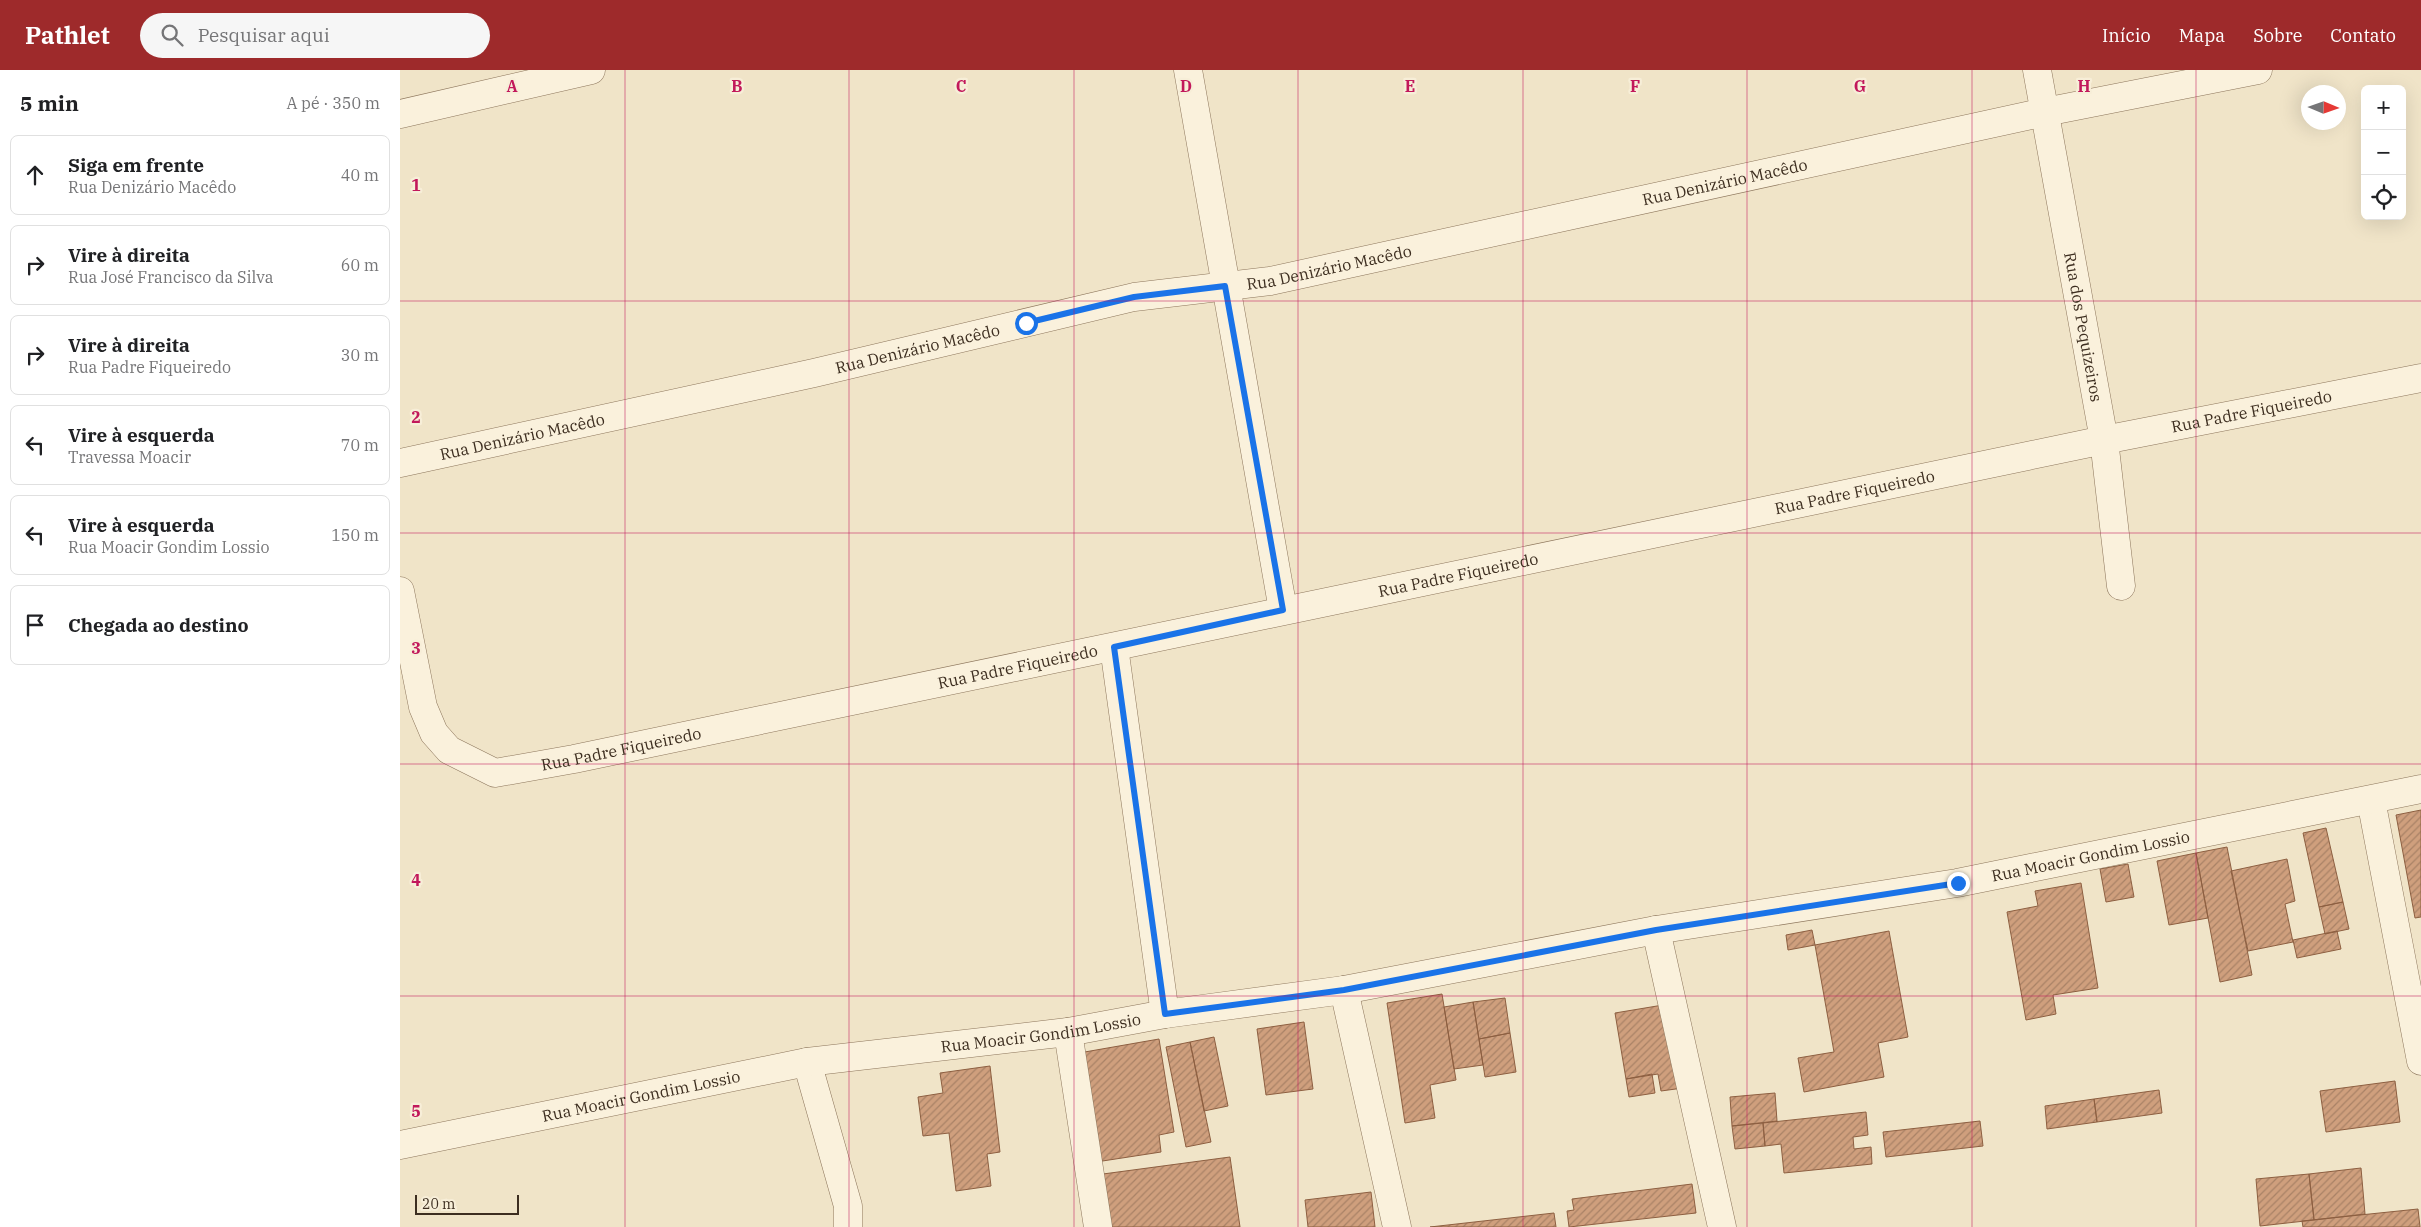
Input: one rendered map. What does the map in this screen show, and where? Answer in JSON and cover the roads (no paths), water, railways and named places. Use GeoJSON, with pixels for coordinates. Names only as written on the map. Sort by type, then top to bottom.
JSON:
{"type":"FeatureCollection","features":[{"type":"Feature","properties":{"kind":"street"},"geometry":{"type":"LineString","coordinates":[[400,114],[591,70]]}},
{"type":"Feature","properties":{"kind":"street"},"geometry":{"type":"LineString","coordinates":[[1188,70],[1283,610]]}},
{"type":"Feature","properties":{"kind":"street","name":"Rua dos Pequizeiros"},"geometry":{"type":"LineString","coordinates":[[2038,70],[2104,440],[2122,586]]}},
{"type":"Feature","properties":{"kind":"street","name":"Rua Denizário Macêdo"},"geometry":{"type":"LineString","coordinates":[[400,463],[814,374],[1134,297],[1270,281],[2045,112],[2258,70]]}},
{"type":"Feature","properties":{"kind":"street","name":"Rua Padre Fiqueiredo"},"geometry":{"type":"LineString","coordinates":[[400,591],[423,707],[434,733],[449,750],[495,773],[574,759],[2104,440],[2421,378]]}},
{"type":"Feature","properties":{"kind":"street"},"geometry":{"type":"LineString","coordinates":[[1114,647],[1165,1014]]}},
{"type":"Feature","properties":{"kind":"street","name":"Rua Moacir Gondim Lossio"},"geometry":{"type":"LineString","coordinates":[[400,1145],[807,1062],[1068,1032],[1165,1014],[1344,990],[1656,930],[1958,883],[2421,789]]}},
{"type":"Feature","properties":{"kind":"street"},"geometry":{"type":"LineString","coordinates":[[2371,800],[2421,1060]]}},
{"type":"Feature","properties":{"kind":"street"},"geometry":{"type":"LineString","coordinates":[[1656,930],[1722,1227]]}},
{"type":"Feature","properties":{"kind":"street"},"geometry":{"type":"LineString","coordinates":[[1344,990],[1397,1227]]}},
{"type":"Feature","properties":{"kind":"street"},"geometry":{"type":"LineString","coordinates":[[1068,1032],[1098,1227]]}},
{"type":"Feature","properties":{"kind":"street"},"geometry":{"type":"LineString","coordinates":[[807,1062],[848,1206],[848,1227]]}}]}
